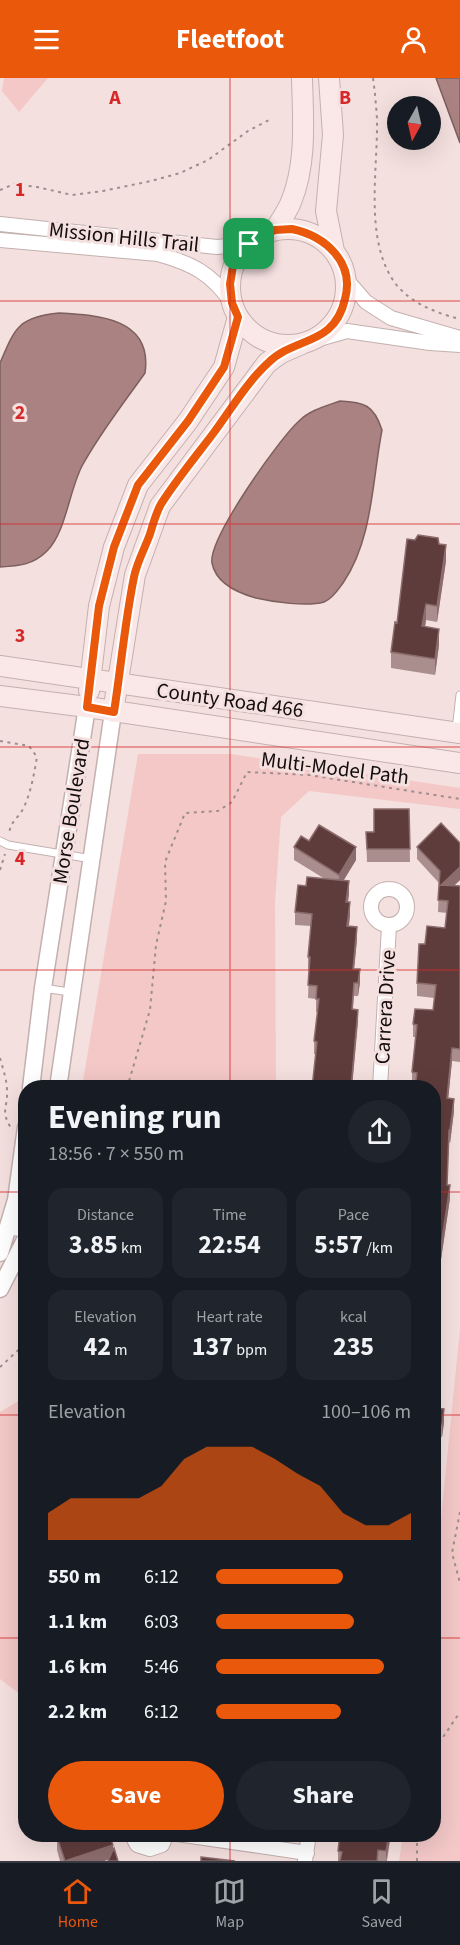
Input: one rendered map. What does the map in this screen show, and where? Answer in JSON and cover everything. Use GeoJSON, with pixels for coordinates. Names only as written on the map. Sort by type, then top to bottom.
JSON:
{"type":"FeatureCollection","features":[{"type":"Feature","properties":{"kind":"main road"},"geometry":{"type":"LineString","coordinates":[[275,230],[291,203],[298,179],[303,141],[302,78]]}},
{"type":"Feature","properties":{"kind":"main road"},"geometry":{"type":"LineString","coordinates":[[329,78],[333,135],[327,211],[334,252]]}},
{"type":"Feature","properties":{"kind":"main road"},"geometry":{"type":"LineString","coordinates":[[292,229],[308,232],[322,240],[334,252],[342,265],[346,279],[346,298],[339,315],[328,330],[307,342],[284,345],[267,342],[252,333],[235,310],[230,284],[233,266],[249,244],[275,230],[292,229]]}},
{"type":"Feature","properties":{"kind":"main road","name":"Morse Boulevard"},"geometry":{"type":"LineString","coordinates":[[87,707],[99,606],[114,547],[138,485],[188,421],[224,367],[235,310]]}},
{"type":"Feature","properties":{"kind":"main road","name":"Morse Boulevard"},"geometry":{"type":"LineString","coordinates":[[114,712],[135,574],[160,506],[267,363],[281,353],[307,342]]}},
{"type":"Feature","properties":{"kind":"main road","name":"County Road 466"},"geometry":{"type":"LineString","coordinates":[[0,666],[458,733]]}},
{"type":"Feature","properties":{"kind":"main road","name":"County Road 466"},"geometry":{"type":"LineString","coordinates":[[0,696],[460,763]]}},
{"type":"Feature","properties":{"kind":"street","name":"Mission Hills Trail"},"geometry":{"type":"LineString","coordinates":[[0,224],[217,248],[249,244]]}},
{"type":"Feature","properties":{"kind":"street","name":"Mission Hills Trail"},"geometry":{"type":"LineString","coordinates":[[0,240],[158,254],[196,267],[210,277],[220,285],[235,310]]}},
{"type":"Feature","properties":{"kind":"street"},"geometry":{"type":"LineString","coordinates":[[346,279],[366,302],[391,318],[460,338]]}},
{"type":"Feature","properties":{"kind":"street"},"geometry":{"type":"LineString","coordinates":[[307,342],[347,332],[460,345]]}},
{"type":"Feature","properties":{"kind":"street","name":"Morse Boulevard"},"geometry":{"type":"LineString","coordinates":[[32,1080],[43,988],[87,707]]}},
{"type":"Feature","properties":{"kind":"street","name":"Morse Boulevard"},"geometry":{"type":"LineString","coordinates":[[59,1080],[114,712]]}},
{"type":"Feature","properties":{"kind":"street","name":"Carrera Drive"},"geometry":{"type":"LineString","coordinates":[[380,1080],[389,926]]}},
{"type":"Feature","properties":{"kind":"street"},"geometry":{"type":"LineString","coordinates":[[0,1253],[18,1208]]}},
{"type":"Feature","properties":{"kind":"street"},"geometry":{"type":"LineString","coordinates":[[9,1227],[18,1229]]}},
{"type":"Feature","properties":{"kind":"street"},"geometry":{"type":"LineString","coordinates":[[0,1288],[18,1253]]}},
{"type":"Feature","properties":{"kind":"street"},"geometry":{"type":"LineString","coordinates":[[135,1842],[137,1845],[150,1849],[162,1845],[163,1842]]}},
{"type":"Feature","properties":{"kind":"street"},"geometry":{"type":"LineString","coordinates":[[222,1842],[306,1857],[308,1842]]}},
{"type":"Feature","properties":{"kind":"lane"},"geometry":{"type":"LineString","coordinates":[[458,733],[460,696]]}},
{"type":"Feature","properties":{"kind":"lane"},"geometry":{"type":"LineString","coordinates":[[0,841],[8,845],[92,859]]}},
{"type":"Feature","properties":{"kind":"lane"},"geometry":{"type":"LineString","coordinates":[[43,988],[72,992]]}},
{"type":"Feature","properties":{"kind":"path"},"geometry":{"type":"LineString","coordinates":[[374,78],[377,119],[375,208],[380,253],[392,278],[405,294],[429,309],[460,319]]}},
{"type":"Feature","properties":{"kind":"path"},"geometry":{"type":"LineString","coordinates":[[0,190],[14,184],[72,195],[151,181],[180,173],[208,160],[248,131],[271,120]]}},
{"type":"Feature","properties":{"kind":"path"},"geometry":{"type":"LineString","coordinates":[[0,741],[29,746],[36,757],[33,780],[22,810],[11,823],[8,845],[0,870]]}},
{"type":"Feature","properties":{"kind":"path","name":"Multi-Model Path"},"geometry":{"type":"LineString","coordinates":[[129,1080],[150,1011],[156,945],[166,901],[165,862],[185,813],[218,811],[232,802],[247,772],[309,776],[460,799]]}},
{"type":"Feature","properties":{"kind":"path"},"geometry":{"type":"LineString","coordinates":[[0,1058],[8,1094],[4,1111],[12,1130],[18,1132]]}},
{"type":"Feature","properties":{"kind":"path"},"geometry":{"type":"LineString","coordinates":[[0,1366],[18,1349]]}},
{"type":"Feature","properties":{"kind":"path"},"geometry":{"type":"LineString","coordinates":[[460,1512],[453,1553],[460,1583]]}},
{"type":"Feature","properties":{"kind":"path"},"geometry":{"type":"LineString","coordinates":[[441,1740],[460,1712]]}},
{"type":"Feature","properties":{"kind":"path"},"geometry":{"type":"LineString","coordinates":[[417,1842],[417,1861]]}},
{"type":"Feature","properties":{"kind":"shaded area"},"geometry":{"type":"Polygon","coordinates":[[[4,78],[48,78],[19,112],[2,91],[4,78]]]}},
{"type":"Feature","properties":{"kind":"shaded area"},"geometry":{"type":"Polygon","coordinates":[[[436,78],[460,78],[460,143],[436,78]]]}},
{"type":"Feature","properties":{"kind":"shaded area"},"geometry":{"type":"Polygon","coordinates":[[[59,313],[105,318],[132,330],[140,341],[145,355],[145,373],[104,430],[82,466],[59,533],[53,543],[42,556],[31,562],[0,567],[0,363],[14,333],[20,326],[35,318],[59,313]]]}},
{"type":"Feature","properties":{"kind":"shaded area"},"geometry":{"type":"Polygon","coordinates":[[[340,401],[356,402],[372,410],[382,430],[366,529],[353,566],[343,583],[330,599],[309,604],[256,598],[229,587],[218,577],[212,563],[221,533],[232,512],[289,431],[313,411],[340,401]]]}},
{"type":"Feature","properties":{"kind":"shaded area"},"geometry":{"type":"Polygon","coordinates":[[[138,754],[231,754],[460,788],[460,809],[309,791],[281,817],[275,902],[276,1080],[83,1080],[138,754]]]}},
{"type":"Feature","properties":{"kind":"shaded area"},"geometry":{"type":"Polygon","coordinates":[[[460,1329],[460,1861],[399,1861],[402,1842],[441,1842],[441,1518],[460,1329]]]}},
{"type":"Feature","properties":{"kind":"shaded area"},"geometry":{"type":"Polygon","coordinates":[[[18,1401],[18,1693],[0,1679],[0,1412],[18,1401]]]}},
{"type":"Feature","properties":{"kind":"building"},"geometry":{"type":"Polygon","coordinates":[[[418,535],[438,538],[439,544],[446,545],[437,606],[426,604],[422,626],[439,629],[435,659],[391,652],[395,622],[397,623],[407,539],[415,540],[418,535]]]}},
{"type":"Feature","properties":{"kind":"building"},"geometry":{"type":"Polygon","coordinates":[[[374,809],[409,809],[410,849],[367,849],[366,832],[374,832],[374,809]]]}},
{"type":"Feature","properties":{"kind":"building"},"geometry":{"type":"Polygon","coordinates":[[[441,823],[460,843],[460,867],[441,885],[460,886],[460,1049],[452,1048],[447,1098],[454,1099],[449,1130],[447,1185],[450,1185],[441,1246],[441,1080],[416,1080],[417,1073],[412,1072],[417,1025],[413,1024],[415,1009],[433,1010],[436,985],[417,983],[419,944],[425,944],[427,926],[445,928],[448,901],[438,900],[440,871],[417,847],[441,823]]]}},
{"type":"Feature","properties":{"kind":"building"},"geometry":{"type":"Polygon","coordinates":[[[319,825],[356,847],[339,875],[294,847],[301,836],[309,841],[319,825]]]}},
{"type":"Feature","properties":{"kind":"building"},"geometry":{"type":"Polygon","coordinates":[[[307,877],[349,881],[346,902],[350,902],[347,926],[357,927],[353,969],[360,969],[358,983],[354,983],[352,1009],[358,1010],[352,1080],[313,1080],[317,1042],[314,1041],[319,999],[316,999],[317,986],[308,985],[312,914],[295,912],[298,885],[306,886],[307,877]]]}},
{"type":"Feature","properties":{"kind":"building"},"geometry":{"type":"Polygon","coordinates":[[[441,1409],[444,1409],[441,1424],[441,1409]]]}},
{"type":"Feature","properties":{"kind":"building"},"geometry":{"type":"Polygon","coordinates":[[[59,1842],[112,1842],[113,1845],[65,1861],[59,1842]]]}},
{"type":"Feature","properties":{"kind":"building"},"geometry":{"type":"Polygon","coordinates":[[[339,1842],[388,1842],[386,1851],[378,1850],[377,1861],[340,1861],[342,1852],[338,1851],[339,1842]]]}},
{"type":"Feature","properties":{"kind":"building"},"geometry":{"type":"Polygon","coordinates":[[[114,1848],[118,1861],[108,1861],[114,1848]]]}},
{"type":"Feature","properties":{"kind":"building"},"geometry":{"type":"Polygon","coordinates":[[[201,1857],[235,1861],[201,1861],[201,1857]]]}},
{"type":"Feature","properties":{"kind":"route"},"geometry":{"type":"LineString","coordinates":[[292,229],[308,232],[322,240],[334,252],[342,265],[346,279],[346,298],[339,315],[328,330],[312,340],[281,353],[267,363],[160,506],[135,574],[114,712],[87,707],[99,606],[114,547],[138,485],[188,421],[224,367],[238,317],[232,303],[230,284],[233,266],[249,244],[275,230],[292,229]]}}]}
